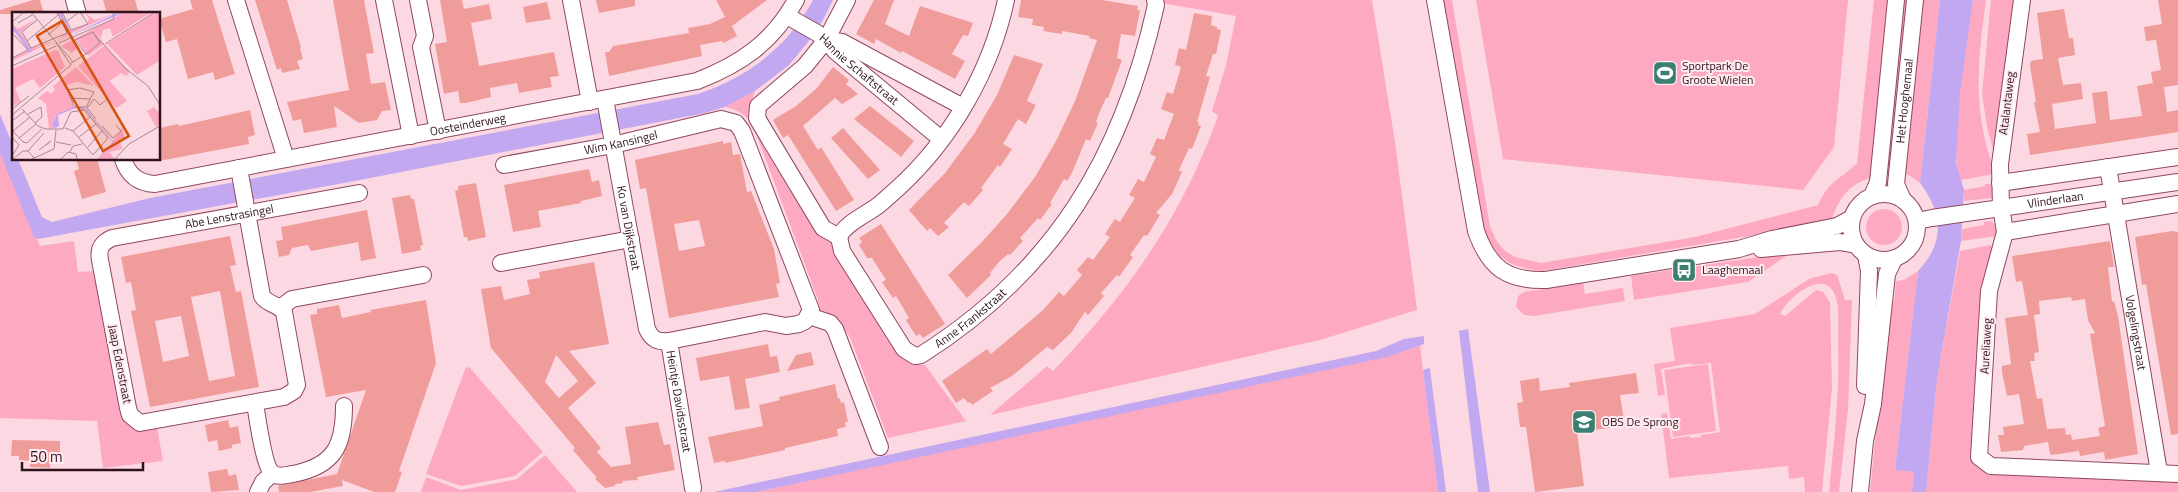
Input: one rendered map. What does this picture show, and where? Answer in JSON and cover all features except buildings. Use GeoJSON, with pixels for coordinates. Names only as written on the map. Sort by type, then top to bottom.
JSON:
{"type":"FeatureCollection","features":[{"type":"Feature","properties":{"kind":"street"},"geometry":{"type":"LineString","coordinates":[[236,0],[286,159]]}},
{"type":"Feature","properties":{"kind":"street"},"geometry":{"type":"LineString","coordinates":[[384,0],[411,136]]}},
{"type":"Feature","properties":{"kind":"street"},"geometry":{"type":"LineString","coordinates":[[418,0],[425,36],[421,47],[438,131]]}},
{"type":"Feature","properties":{"kind":"street","name":"Ko van Dijkstraat"},"geometry":{"type":"LineString","coordinates":[[571,0],[612,140],[647,329],[654,339],[660,342],[669,341]]}},
{"type":"Feature","properties":{"kind":"street","name":"Oosteinderweg"},"geometry":{"type":"LineString","coordinates":[[123,160],[131,175],[146,183],[155,184],[240,173],[286,159],[601,103],[697,81],[726,70],[759,48],[787,16],[796,0]]}},
{"type":"Feature","properties":{"kind":"street"},"geometry":{"type":"LineString","coordinates":[[847,0],[822,36],[805,66],[782,88],[763,101],[758,106],[756,112],[758,122],[823,228],[839,237],[844,230],[881,204],[900,186],[941,139],[963,107],[994,41],[1006,0]]}},
{"type":"Feature","properties":{"kind":"street","name":"Anne Frankstraat"},"geometry":{"type":"LineString","coordinates":[[839,237],[842,251],[904,349],[915,356],[921,355],[953,335],[1010,286],[1056,233],[1083,196],[1102,163],[1129,100],[1140,70],[1156,4],[1155,0]]}},
{"type":"Feature","properties":{"kind":"street"},"geometry":{"type":"LineString","coordinates":[[1435,0],[1476,232],[1482,250],[1491,262],[1515,277],[1530,280],[1546,280],[1739,250],[1773,249],[1840,242],[1861,250],[1885,260],[1894,259],[1910,248],[1924,219],[1903,200],[1888,194],[1872,196],[1860,205],[1852,218],[1851,232],[1861,250],[1869,271],[1865,441],[1860,492]]}},
{"type":"Feature","properties":{"kind":"street","name":"Het Hooghemaal"},"geometry":{"type":"LineString","coordinates":[[1872,196],[1878,182],[1896,0]]}},
{"type":"Feature","properties":{"kind":"street","name":"Het Hooghemaal"},"geometry":{"type":"LineString","coordinates":[[1903,200],[1896,184],[1915,0]]}},
{"type":"Feature","properties":{"kind":"street","name":"Atalantaweg"},"geometry":{"type":"LineString","coordinates":[[1995,209],[2000,183],[2006,104],[2022,0]]}},
{"type":"Feature","properties":{"kind":"street"},"geometry":{"type":"LineString","coordinates":[[787,16],[822,36]]}},
{"type":"Feature","properties":{"kind":"street","name":"Hannie Schaftstraat"},"geometry":{"type":"LineString","coordinates":[[822,36],[842,42],[963,107]]}},
{"type":"Feature","properties":{"kind":"street","name":"Hannie Schaftstraat"},"geometry":{"type":"LineString","coordinates":[[822,36],[834,51],[941,139]]}},
{"type":"Feature","properties":{"kind":"street","name":"Wim Kansingel"},"geometry":{"type":"LineString","coordinates":[[504,165],[612,140],[721,119],[736,123],[742,131],[810,303],[811,310],[809,316]]}},
{"type":"Feature","properties":{"kind":"street","name":"Vlinderlaan"},"geometry":{"type":"LineString","coordinates":[[2000,183],[2178,157]]}},
{"type":"Feature","properties":{"kind":"street","name":"Volgelingstraat"},"geometry":{"type":"LineString","coordinates":[[2108,167],[2159,472]]}},
{"type":"Feature","properties":{"kind":"street"},"geometry":{"type":"LineString","coordinates":[[240,173],[262,296],[269,303],[280,308],[286,318],[297,385],[289,395],[255,403],[266,463],[272,474]]}},
{"type":"Feature","properties":{"kind":"street","name":"Vlinderlaan"},"geometry":{"type":"LineString","coordinates":[[1924,219],[2178,182]]}},
{"type":"Feature","properties":{"kind":"street","name":"Abe Lenstrasingel"},"geometry":{"type":"LineString","coordinates":[[102,245],[112,238],[246,208],[359,193]]}},
{"type":"Feature","properties":{"kind":"street","name":"Vlinderlaan"},"geometry":{"type":"LineString","coordinates":[[2005,232],[2178,204]]}},
{"type":"Feature","properties":{"kind":"street","name":"Aureliaweg"},"geometry":{"type":"LineString","coordinates":[[1995,209],[2005,232],[2001,251],[1992,274],[1989,291],[1979,457],[1991,466],[2159,472]]}},
{"type":"Feature","properties":{"kind":"street"},"geometry":{"type":"LineString","coordinates":[[1739,250],[1772,239],[1837,226],[1852,218]]}},
{"type":"Feature","properties":{"kind":"street"},"geometry":{"type":"LineString","coordinates":[[500,263],[631,239]]}},
{"type":"Feature","properties":{"kind":"street","name":"Jaap Edenstraat"},"geometry":{"type":"LineString","coordinates":[[102,245],[99,251],[100,260],[128,408],[134,420],[147,423],[255,403]]}},
{"type":"Feature","properties":{"kind":"street"},"geometry":{"type":"LineString","coordinates":[[1865,441],[1873,404],[1887,274],[1894,259]]}},
{"type":"Feature","properties":{"kind":"street"},"geometry":{"type":"LineString","coordinates":[[280,308],[292,299],[422,275]]}},
{"type":"Feature","properties":{"kind":"street"},"geometry":{"type":"LineString","coordinates":[[809,316],[830,323],[835,329],[880,447]]}},
{"type":"Feature","properties":{"kind":"street","name":"Heintje Davidsstraat"},"geometry":{"type":"LineString","coordinates":[[693,488],[669,341],[765,322],[786,326],[800,324],[809,316]]}},
{"type":"Feature","properties":{"kind":"street"},"geometry":{"type":"LineString","coordinates":[[272,474],[284,476],[311,470],[327,461],[338,446],[342,436],[344,406]]}},
{"type":"Feature","properties":{"kind":"street"},"geometry":{"type":"LineString","coordinates":[[2159,472],[2178,474]]}},
{"type":"Feature","properties":{"kind":"street"},"geometry":{"type":"LineString","coordinates":[[258,492],[263,482],[272,474]]}},
{"type":"Feature","properties":{"kind":"shaded area"},"geometry":{"type":"Polygon","coordinates":[[[813,0],[833,0],[823,20],[789,65],[755,91],[725,107],[705,113],[360,180],[38,239],[34,237],[0,153],[0,114],[12,143],[12,160],[18,160],[42,217],[52,222],[150,198],[698,94],[734,79],[765,58],[792,32],[813,0]]]}},
{"type":"Feature","properties":{"kind":"shaded area"},"geometry":{"type":"Polygon","coordinates":[[[1162,0],[1372,0],[1395,142],[1417,310],[1320,340],[990,415],[1047,366],[1053,371],[1105,313],[1150,252],[1187,188],[1204,153],[1218,116],[1212,111],[1226,65],[1236,16],[1162,3],[1162,0]]]}},
{"type":"Feature","properties":{"kind":"shaded area"},"geometry":{"type":"Polygon","coordinates":[[[1443,0],[1452,0],[1490,226],[1496,240],[1504,250],[1515,257],[1541,263],[1695,237],[1818,205],[1822,196],[1831,185],[1857,163],[1874,0],[1891,0],[1871,178],[1856,184],[1845,194],[1831,222],[1542,271],[1512,264],[1492,247],[1482,228],[1443,0]]]}},
{"type":"Feature","properties":{"kind":"shaded area","name":"Sportpark De Groote Wielen"},"geometry":{"type":"Polygon","coordinates":[[[1476,0],[1848,0],[1834,147],[1803,190],[1503,159],[1476,0]]]}},
{"type":"Feature","properties":{"kind":"shaded area"},"geometry":{"type":"Polygon","coordinates":[[[1903,0],[1910,0],[1893,173],[1885,173],[1903,0]]]}},
{"type":"Feature","properties":{"kind":"shaded area"},"geometry":{"type":"Polygon","coordinates":[[[1920,0],[1940,0],[1920,183],[1902,173],[1920,0]]]}},
{"type":"Feature","properties":{"kind":"shaded area"},"geometry":{"type":"Polygon","coordinates":[[[1940,0],[1973,0],[1960,93],[1956,163],[1964,190],[1961,241],[1937,379],[1926,492],[1912,492],[1914,472],[1895,470],[1918,271],[1933,250],[1937,239],[1937,217],[1928,194],[1920,183],[1940,0]]]}},
{"type":"Feature","properties":{"kind":"shaded area"},"geometry":{"type":"Polygon","coordinates":[[[1973,0],[1986,0],[1979,64],[1979,85],[1982,126],[1994,169],[1993,173],[1989,175],[1961,180],[1957,166],[1957,120],[1973,0]]]}},
{"type":"Feature","properties":{"kind":"shaded area"},"geometry":{"type":"Polygon","coordinates":[[[1991,0],[2017,0],[1995,157],[1987,127],[1982,94],[1991,0]]]}},
{"type":"Feature","properties":{"kind":"shaded area"},"geometry":{"type":"Polygon","coordinates":[[[755,91],[748,113],[833,242],[833,251],[910,364],[925,365],[966,421],[888,438],[850,337],[836,322],[818,314],[820,309],[817,297],[754,128],[742,114],[725,107],[755,91]]]}},
{"type":"Feature","properties":{"kind":"shaded area"},"geometry":{"type":"Polygon","coordinates":[[[0,153],[40,246],[74,241],[78,272],[93,271],[124,412],[157,427],[163,461],[103,468],[97,421],[0,418],[0,153]]]}},
{"type":"Feature","properties":{"kind":"shaded area"},"geometry":{"type":"Polygon","coordinates":[[[1985,184],[1990,184],[1993,187],[1992,198],[1964,201],[1964,190],[1985,186],[1985,184]]]}},
{"type":"Feature","properties":{"kind":"shaded area"},"geometry":{"type":"Polygon","coordinates":[[[1884,209],[1891,210],[1897,214],[1901,220],[1901,234],[1897,240],[1891,244],[1884,245],[1877,244],[1871,240],[1867,234],[1866,227],[1867,220],[1871,214],[1877,210],[1884,209]]]}},
{"type":"Feature","properties":{"kind":"shaded area"},"geometry":{"type":"Polygon","coordinates":[[[1991,221],[1997,226],[1997,236],[1961,241],[1962,229],[1984,225],[1984,222],[1991,221]]]}},
{"type":"Feature","properties":{"kind":"shaded area"},"geometry":{"type":"Polygon","coordinates":[[[1991,245],[1994,256],[1978,460],[2178,479],[2178,492],[1926,492],[1937,379],[1960,251],[1991,245]]]}},
{"type":"Feature","properties":{"kind":"shaded area"},"geometry":{"type":"Polygon","coordinates":[[[1792,252],[1748,282],[1634,300],[1631,276],[1792,252]]]}},
{"type":"Feature","properties":{"kind":"shaded area"},"geometry":{"type":"Polygon","coordinates":[[[1918,271],[1895,470],[1914,472],[1912,492],[1870,492],[1889,301],[1894,302],[1896,281],[1904,280],[1918,271]]]}},
{"type":"Feature","properties":{"kind":"shaded area"},"geometry":{"type":"Polygon","coordinates":[[[1831,273],[1837,275],[1845,300],[1852,300],[1848,409],[1839,492],[1829,492],[1837,397],[1838,307],[1833,291],[1827,285],[1819,284],[1801,291],[1792,298],[1780,314],[1785,316],[1816,290],[1823,292],[1830,302],[1832,388],[1822,492],[1805,492],[1804,477],[1789,479],[1788,466],[1669,478],[1661,414],[1667,413],[1671,439],[1690,436],[1691,438],[1701,437],[1701,435],[1720,432],[1711,363],[1692,365],[1691,363],[1661,369],[1665,395],[1658,396],[1654,364],[1675,361],[1670,328],[1755,314],[1809,279],[1831,273]]]}},
{"type":"Feature","properties":{"kind":"shaded area"},"geometry":{"type":"Polygon","coordinates":[[[1583,283],[1585,294],[1623,288],[1625,301],[1535,316],[1524,315],[1516,307],[1518,296],[1524,292],[1583,283]]]}},
{"type":"Feature","properties":{"kind":"shaded area"},"geometry":{"type":"Polygon","coordinates":[[[1468,329],[1490,492],[1478,492],[1459,331],[1468,329]]]}},
{"type":"Feature","properties":{"kind":"shaded area"},"geometry":{"type":"Polygon","coordinates":[[[1424,336],[1424,344],[1387,357],[756,492],[714,492],[1376,351],[1404,339],[1424,336]]]}},
{"type":"Feature","properties":{"kind":"shaded area"},"geometry":{"type":"Polygon","coordinates":[[[1420,345],[1438,492],[756,492],[1420,345]]]}},
{"type":"Feature","properties":{"kind":"shaded area"},"geometry":{"type":"Polygon","coordinates":[[[1708,364],[1716,431],[1673,437],[1664,370],[1708,364]]]}},
{"type":"Feature","properties":{"kind":"shaded area"},"geometry":{"type":"Polygon","coordinates":[[[466,367],[470,368],[543,452],[515,476],[461,486],[426,474],[466,367]]]}},
{"type":"Feature","properties":{"kind":"shaded area"},"geometry":{"type":"Polygon","coordinates":[[[1429,368],[1446,492],[1438,492],[1423,370],[1429,368]]]}},
{"type":"Feature","properties":{"kind":"shaded area"},"geometry":{"type":"Polygon","coordinates":[[[545,455],[577,492],[421,492],[426,477],[461,490],[517,479],[545,455]]]}},
{"type":"Feature","properties":{"kind":"place","name":"Sportpark De Groote Wielen"},"geometry":{"type":"Point","coordinates":[1665,73]}},
{"type":"Feature","properties":{"kind":"place","name":"Laaghemaal"},"geometry":{"type":"Point","coordinates":[1684,270]}},
{"type":"Feature","properties":{"kind":"place","name":"OBS De Sprong"},"geometry":{"type":"Point","coordinates":[1584,422]}}]}
